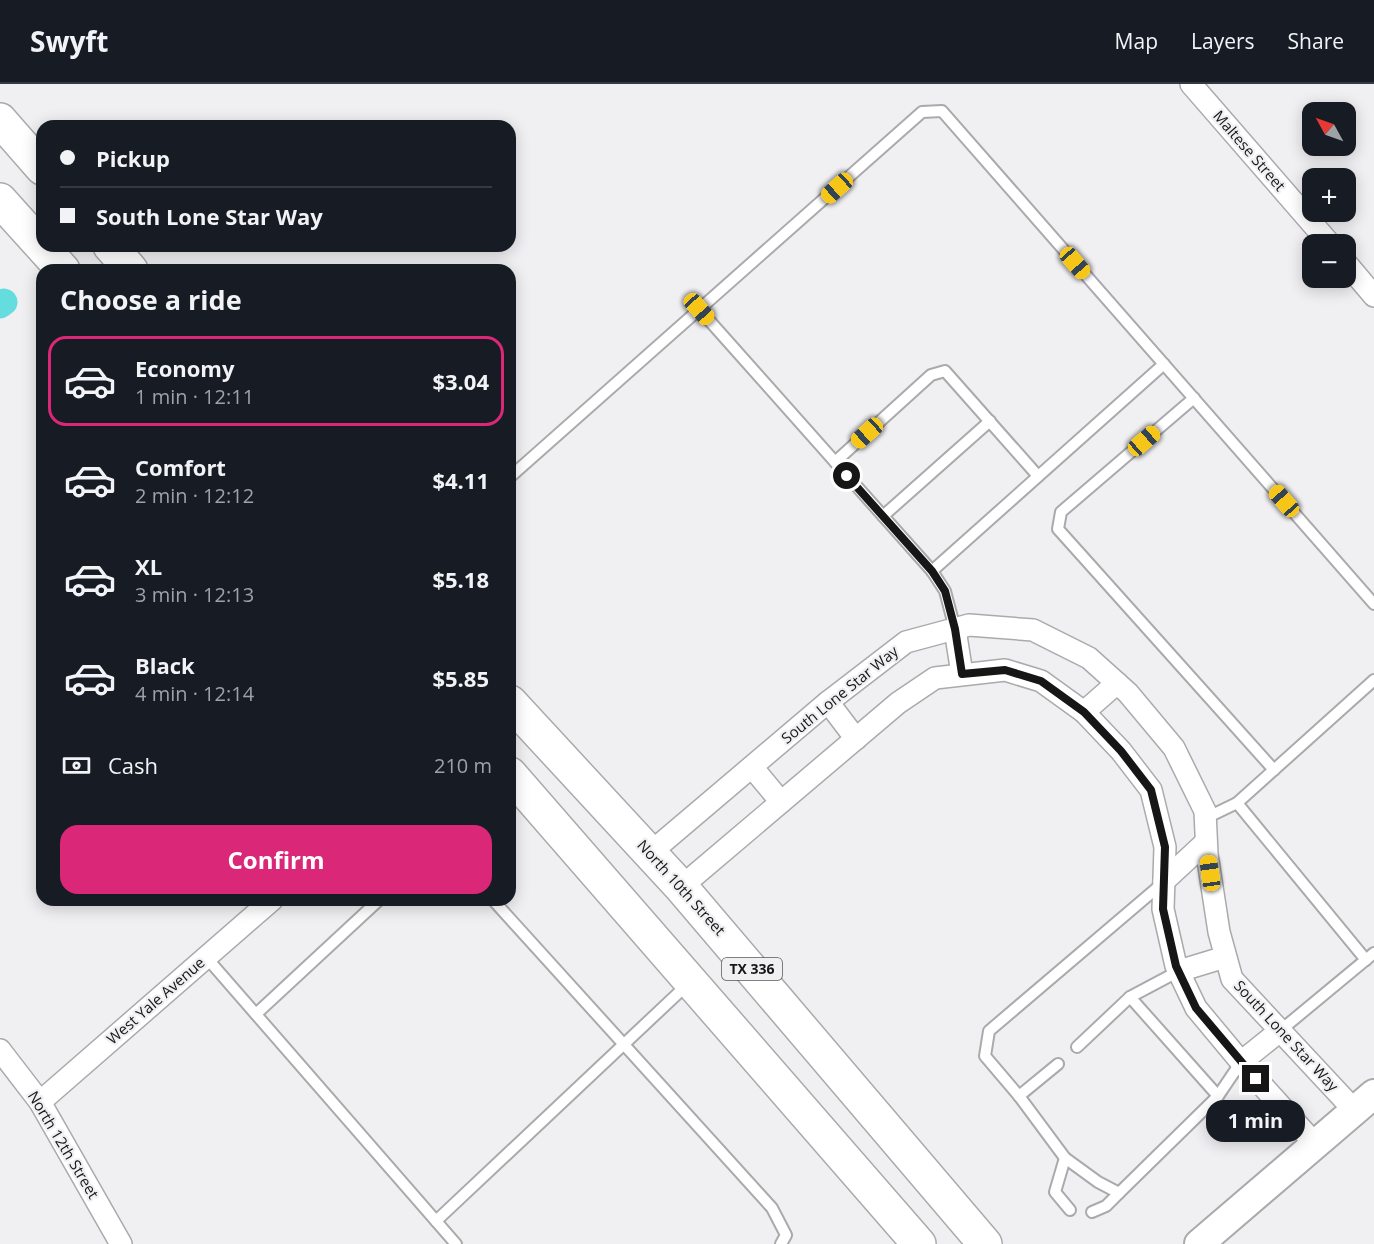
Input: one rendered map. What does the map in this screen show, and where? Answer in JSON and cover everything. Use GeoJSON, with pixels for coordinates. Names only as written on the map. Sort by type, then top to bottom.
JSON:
{"type":"FeatureCollection","features":[{"type":"Feature","properties":{"kind":"main road"},"geometry":{"type":"LineString","coordinates":[[0,120],[36,161]]}},
{"type":"Feature","properties":{"kind":"main road"},"geometry":{"type":"LineString","coordinates":[[0,200],[36,240]]}},
{"type":"Feature","properties":{"kind":"main road"},"geometry":{"type":"LineString","coordinates":[[47,252],[58,264]]}},
{"type":"Feature","properties":{"kind":"main road"},"geometry":{"type":"LineString","coordinates":[[115,252],[126,264]]}},
{"type":"Feature","properties":{"kind":"main road","name":"North 10th Street"},"geometry":{"type":"LineString","coordinates":[[516,708],[681,887],[985,1244]]}},
{"type":"Feature","properties":{"kind":"main road"},"geometry":{"type":"LineString","coordinates":[[516,781],[919,1244]]}},
{"type":"Feature","properties":{"kind":"main road"},"geometry":{"type":"LineString","coordinates":[[1199,1244],[1364,1102]]}},
{"type":"Feature","properties":{"kind":"street","name":"Maltese Street"},"geometry":{"type":"LineString","coordinates":[[1191,84],[1321,234]]}},
{"type":"Feature","properties":{"kind":"street"},"geometry":{"type":"LineString","coordinates":[[1356,275],[1374,296]]}},
{"type":"Feature","properties":{"kind":"street","name":"South Lone Star Way"},"geometry":{"type":"LineString","coordinates":[[650,853],[828,702],[906,642],[969,625],[1033,630],[1089,658],[1128,693],[1174,748],[1205,811],[1206,842],[1219,932],[1232,979],[1281,1030],[1364,1102]]}},
{"type":"Feature","properties":{"kind":"street"},"geometry":{"type":"LineString","coordinates":[[955,629],[962,674]]}},
{"type":"Feature","properties":{"kind":"street"},"geometry":{"type":"LineString","coordinates":[[681,887],[898,703],[935,678],[1005,670],[1041,681],[1084,712],[1121,751],[1151,790],[1165,847],[1163,909],[1179,971],[1196,1008],[1241,1062],[1316,1144]]}},
{"type":"Feature","properties":{"kind":"street"},"geometry":{"type":"LineString","coordinates":[[1084,712],[1117,683]]}},
{"type":"Feature","properties":{"kind":"street"},"geometry":{"type":"LineString","coordinates":[[828,702],[856,738]]}},
{"type":"Feature","properties":{"kind":"street"},"geometry":{"type":"LineString","coordinates":[[752,767],[781,802]]}},
{"type":"Feature","properties":{"kind":"street"},"geometry":{"type":"LineString","coordinates":[[1164,881],[1206,842]]}},
{"type":"Feature","properties":{"kind":"street","name":"West Yale Avenue"},"geometry":{"type":"LineString","coordinates":[[40,1102],[265,906]]}},
{"type":"Feature","properties":{"kind":"street"},"geometry":{"type":"LineString","coordinates":[[1179,971],[1226,957]]}},
{"type":"Feature","properties":{"kind":"street"},"geometry":{"type":"LineString","coordinates":[[1241,1062],[1281,1030]]}},
{"type":"Feature","properties":{"kind":"street","name":"North 12th Street"},"geometry":{"type":"LineString","coordinates":[[0,1050],[40,1102],[121,1244]]}},
{"type":"Feature","properties":{"kind":"lane"},"geometry":{"type":"LineString","coordinates":[[516,472],[922,112],[942,111],[1374,604]]}},
{"type":"Feature","properties":{"kind":"lane"},"geometry":{"type":"LineString","coordinates":[[699,309],[932,571],[945,591],[955,629]]}},
{"type":"Feature","properties":{"kind":"lane"},"geometry":{"type":"LineString","coordinates":[[932,571],[1164,364]]}},
{"type":"Feature","properties":{"kind":"lane"},"geometry":{"type":"LineString","coordinates":[[835,462],[931,375],[945,371],[1038,476]]}},
{"type":"Feature","properties":{"kind":"lane"},"geometry":{"type":"LineString","coordinates":[[1194,398],[1061,512],[1058,529],[1274,770]]}},
{"type":"Feature","properties":{"kind":"lane"},"geometry":{"type":"LineString","coordinates":[[883,516],[990,421]]}},
{"type":"Feature","properties":{"kind":"lane"},"geometry":{"type":"LineString","coordinates":[[1206,818],[1237,803],[1374,680]]}},
{"type":"Feature","properties":{"kind":"lane"},"geometry":{"type":"LineString","coordinates":[[1237,803],[1370,956],[1281,1030]]}},
{"type":"Feature","properties":{"kind":"lane"},"geometry":{"type":"LineString","coordinates":[[1119,1193],[1098,1182],[1065,1158],[1019,1096],[985,1056],[989,1031],[1164,881]]}},
{"type":"Feature","properties":{"kind":"lane"},"geometry":{"type":"LineString","coordinates":[[256,1014],[373,906]]}},
{"type":"Feature","properties":{"kind":"lane"},"geometry":{"type":"LineString","coordinates":[[498,906],[772,1208],[786,1235],[781,1244]]}},
{"type":"Feature","properties":{"kind":"lane"},"geometry":{"type":"LineString","coordinates":[[207,957],[456,1244]]}},
{"type":"Feature","properties":{"kind":"lane"},"geometry":{"type":"LineString","coordinates":[[1077,1047],[1130,997],[1179,971]]}},
{"type":"Feature","properties":{"kind":"lane"},"geometry":{"type":"LineString","coordinates":[[436,1221],[690,981]]}},
{"type":"Feature","properties":{"kind":"lane"},"geometry":{"type":"LineString","coordinates":[[1130,997],[1218,1096]]}},
{"type":"Feature","properties":{"kind":"lane"},"geometry":{"type":"LineString","coordinates":[[1092,1212],[1106,1206],[1218,1096],[1241,1062]]}},
{"type":"Feature","properties":{"kind":"lane"},"geometry":{"type":"LineString","coordinates":[[1019,1096],[1058,1064]]}},
{"type":"Feature","properties":{"kind":"lane"},"geometry":{"type":"LineString","coordinates":[[1065,1158],[1054,1192],[1070,1210]]}},
{"type":"Feature","properties":{"kind":"waterway"},"geometry":{"type":"LineString","coordinates":[[0,305],[4,302]]}},
{"type":"Feature","properties":{"kind":"route"},"geometry":{"type":"LineString","coordinates":[[847,476],[932,571],[945,591],[955,629],[962,674],[1005,670],[1041,681],[1084,712],[1121,751],[1151,790],[1165,847],[1163,909],[1176,966],[1196,1008],[1256,1079]]}}]}
